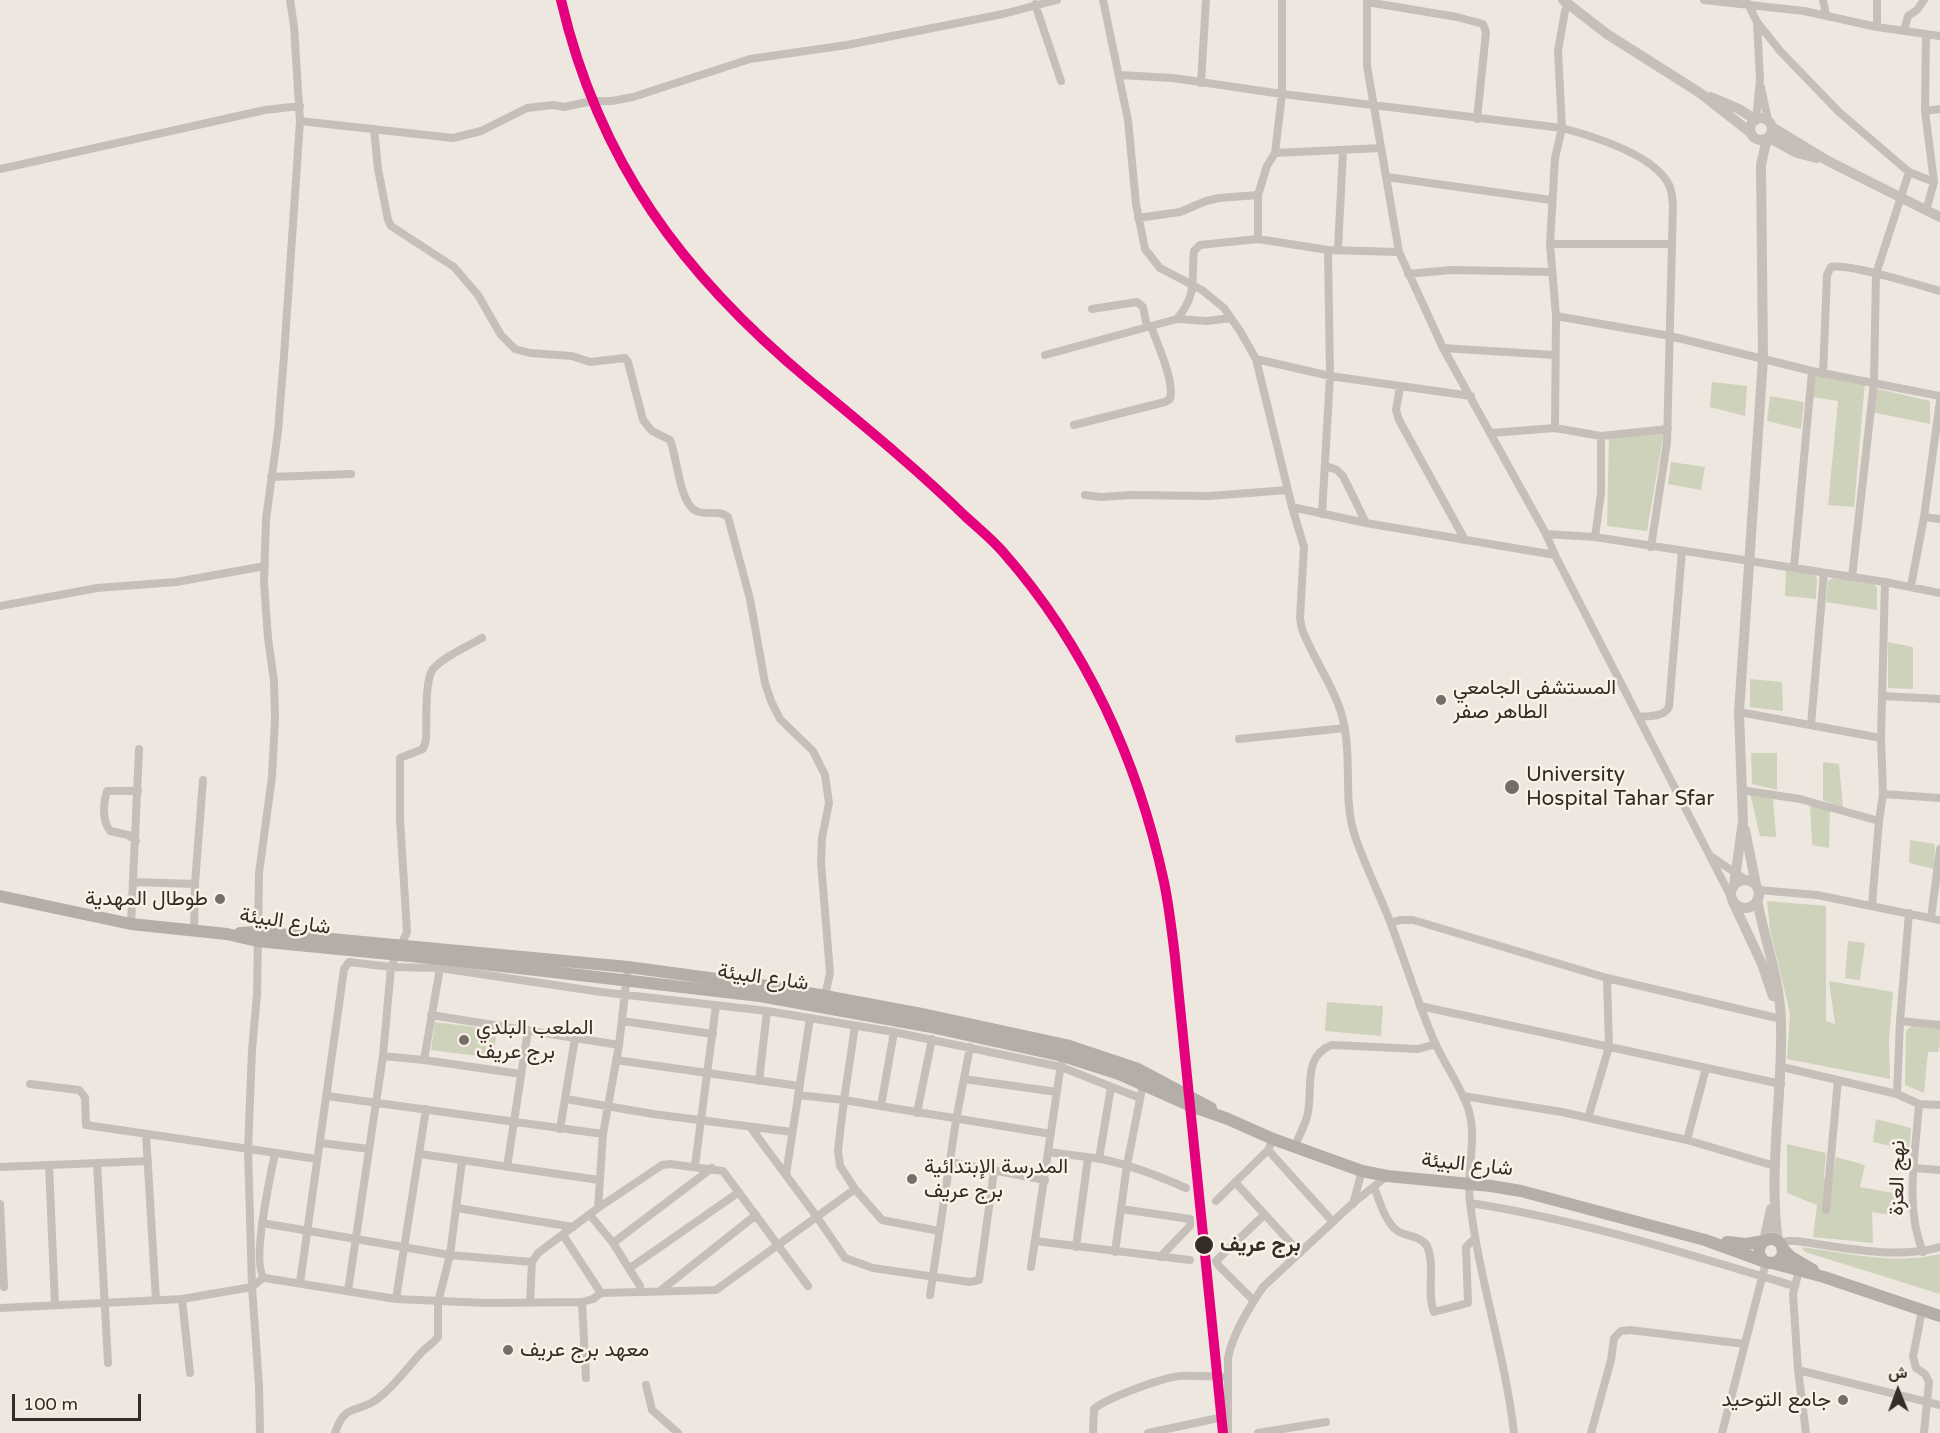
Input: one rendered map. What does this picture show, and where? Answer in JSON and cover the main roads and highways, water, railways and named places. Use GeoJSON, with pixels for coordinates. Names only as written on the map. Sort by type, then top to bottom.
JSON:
{"type":"FeatureCollection","features":[{"type":"Feature","properties":{"kind":"main road","name":"شارع البيئة"},"geometry":{"type":"LineString","coordinates":[[0,896],[131,924],[761,985],[825,996],[927,1015],[1063,1056],[1119,1074],[1191,1106],[1228,1119]]}},
{"type":"Feature","properties":{"kind":"main road","name":"شارع البيئة"},"geometry":{"type":"LineString","coordinates":[[627,973],[822,1006],[1063,1056],[1138,1069],[1190,1095],[1270,1145],[1294,1148],[1362,1171],[1387,1176],[1468,1183],[1521,1191],[1705,1240],[1767,1262],[1824,1277]]}},
{"type":"Feature","properties":{"kind":"main road","name":"شارع البيئة"},"geometry":{"type":"LineString","coordinates":[[1705,1240],[1746,1244],[1764,1241]]}},
{"type":"Feature","properties":{"kind":"main road"},"geometry":{"type":"LineString","coordinates":[[1781,1246],[1779,1259],[1767,1262],[1759,1251],[1764,1241],[1771,1240],[1781,1246],[1791,1257],[1824,1277],[1940,1316]]}},
{"type":"Feature","properties":{"kind":"place","name":"المستشفى الجامعي الطاهر صفر"},"geometry":{"type":"Point","coordinates":[1441,700]}},
{"type":"Feature","properties":{"kind":"place","name":"University Hospital Tahar Sfar"},"geometry":{"type":"Point","coordinates":[1512,787]}},
{"type":"Feature","properties":{"kind":"place","name":"طوطال المهدية"},"geometry":{"type":"Point","coordinates":[220,899]}},
{"type":"Feature","properties":{"kind":"place","name":"الملعب البلدي برج عريف"},"geometry":{"type":"Point","coordinates":[464,1040]}},
{"type":"Feature","properties":{"kind":"place","name":"المدرسة الإبتدائية برج عريف"},"geometry":{"type":"Point","coordinates":[912,1179]}},
{"type":"Feature","properties":{"kind":"place","name":"برج عريف"},"geometry":{"type":"Point","coordinates":[1204,1245]}},
{"type":"Feature","properties":{"kind":"place","name":"معهد برج عريف"},"geometry":{"type":"Point","coordinates":[508,1350]}},
{"type":"Feature","properties":{"kind":"place","name":"جامع التوحيد"},"geometry":{"type":"Point","coordinates":[1843,1400]}}]}
